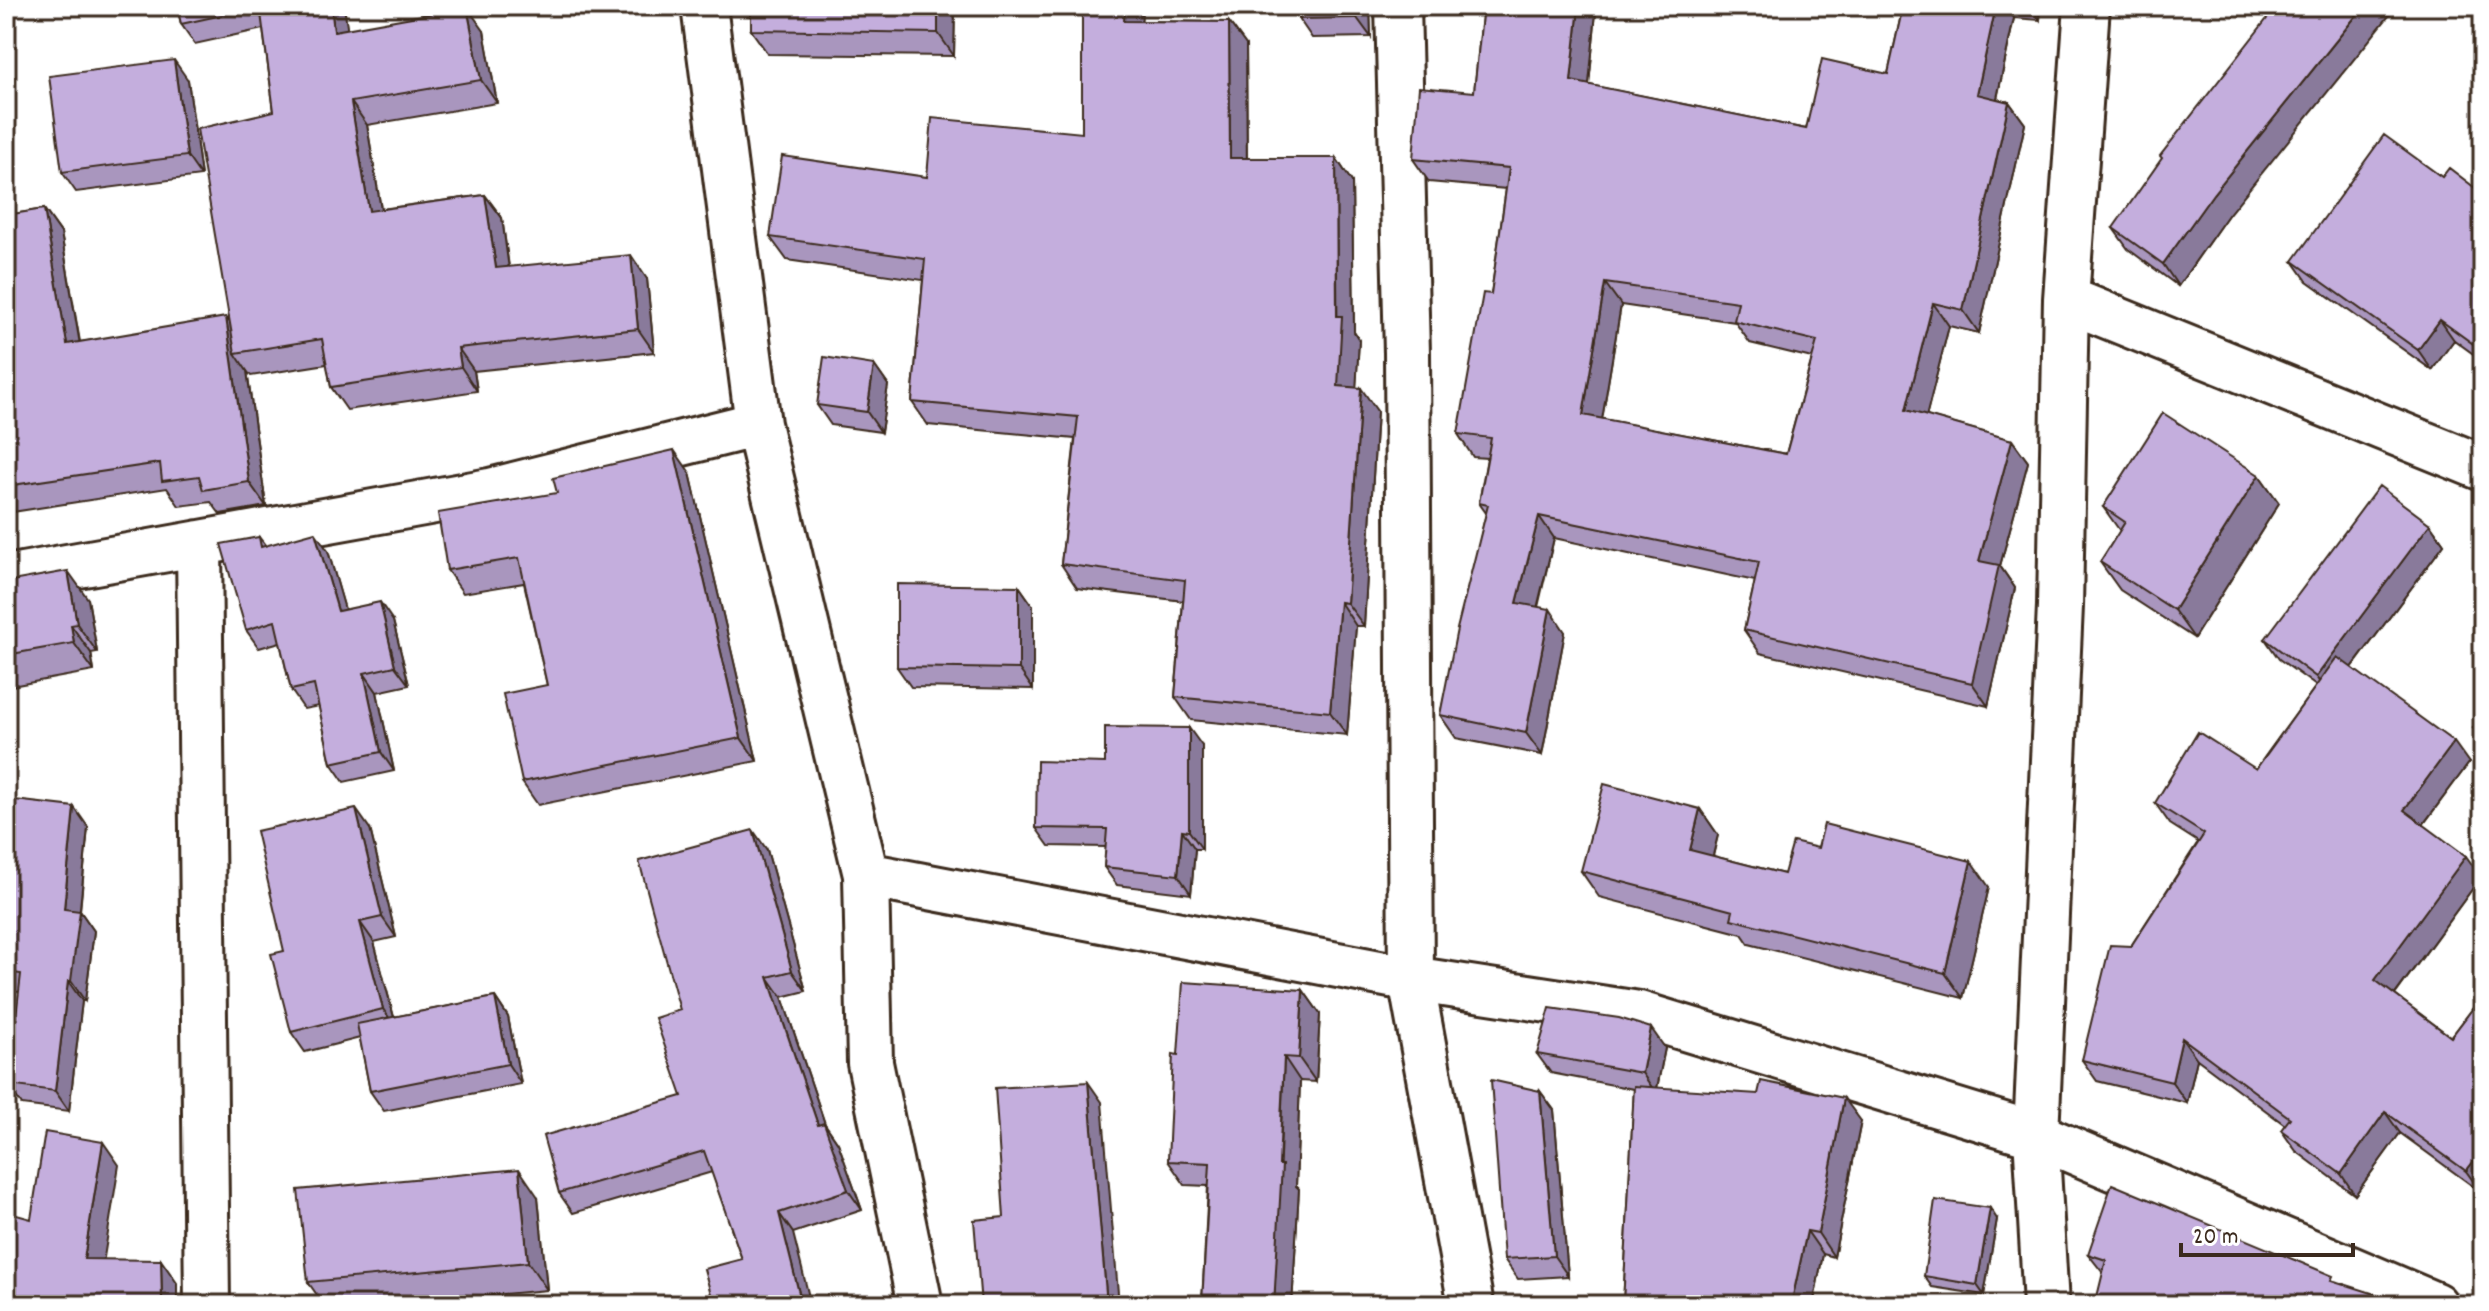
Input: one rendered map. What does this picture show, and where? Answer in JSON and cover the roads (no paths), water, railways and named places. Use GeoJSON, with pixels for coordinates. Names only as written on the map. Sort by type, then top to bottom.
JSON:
{"type":"FeatureCollection","features":[{"type":"Feature","properties":{"kind":"street"},"geometry":{"type":"LineString","coordinates":[[704,6],[758,424],[866,875],[870,1063],[920,1305]]}},
{"type":"Feature","properties":{"kind":"street"},"geometry":{"type":"LineString","coordinates":[[1398,6],[1407,353],[1411,979],[1471,1305]]}},
{"type":"Feature","properties":{"kind":"street"},"geometry":{"type":"LineString","coordinates":[[2046,1305],[2036,1135],[2060,606],[2066,299],[2087,6]]}},
{"type":"Feature","properties":{"kind":"street"},"geometry":{"type":"LineString","coordinates":[[2066,299],[2483,468]]}},
{"type":"Feature","properties":{"kind":"street"},"geometry":{"type":"LineString","coordinates":[[6,578],[490,491],[758,424]]}},
{"type":"Feature","properties":{"kind":"street"},"geometry":{"type":"LineString","coordinates":[[199,543],[207,1305]]}},
{"type":"Feature","properties":{"kind":"street"},"geometry":{"type":"LineString","coordinates":[[866,875],[1411,979],[1639,1014],[2036,1135],[2435,1305]]}}]}
